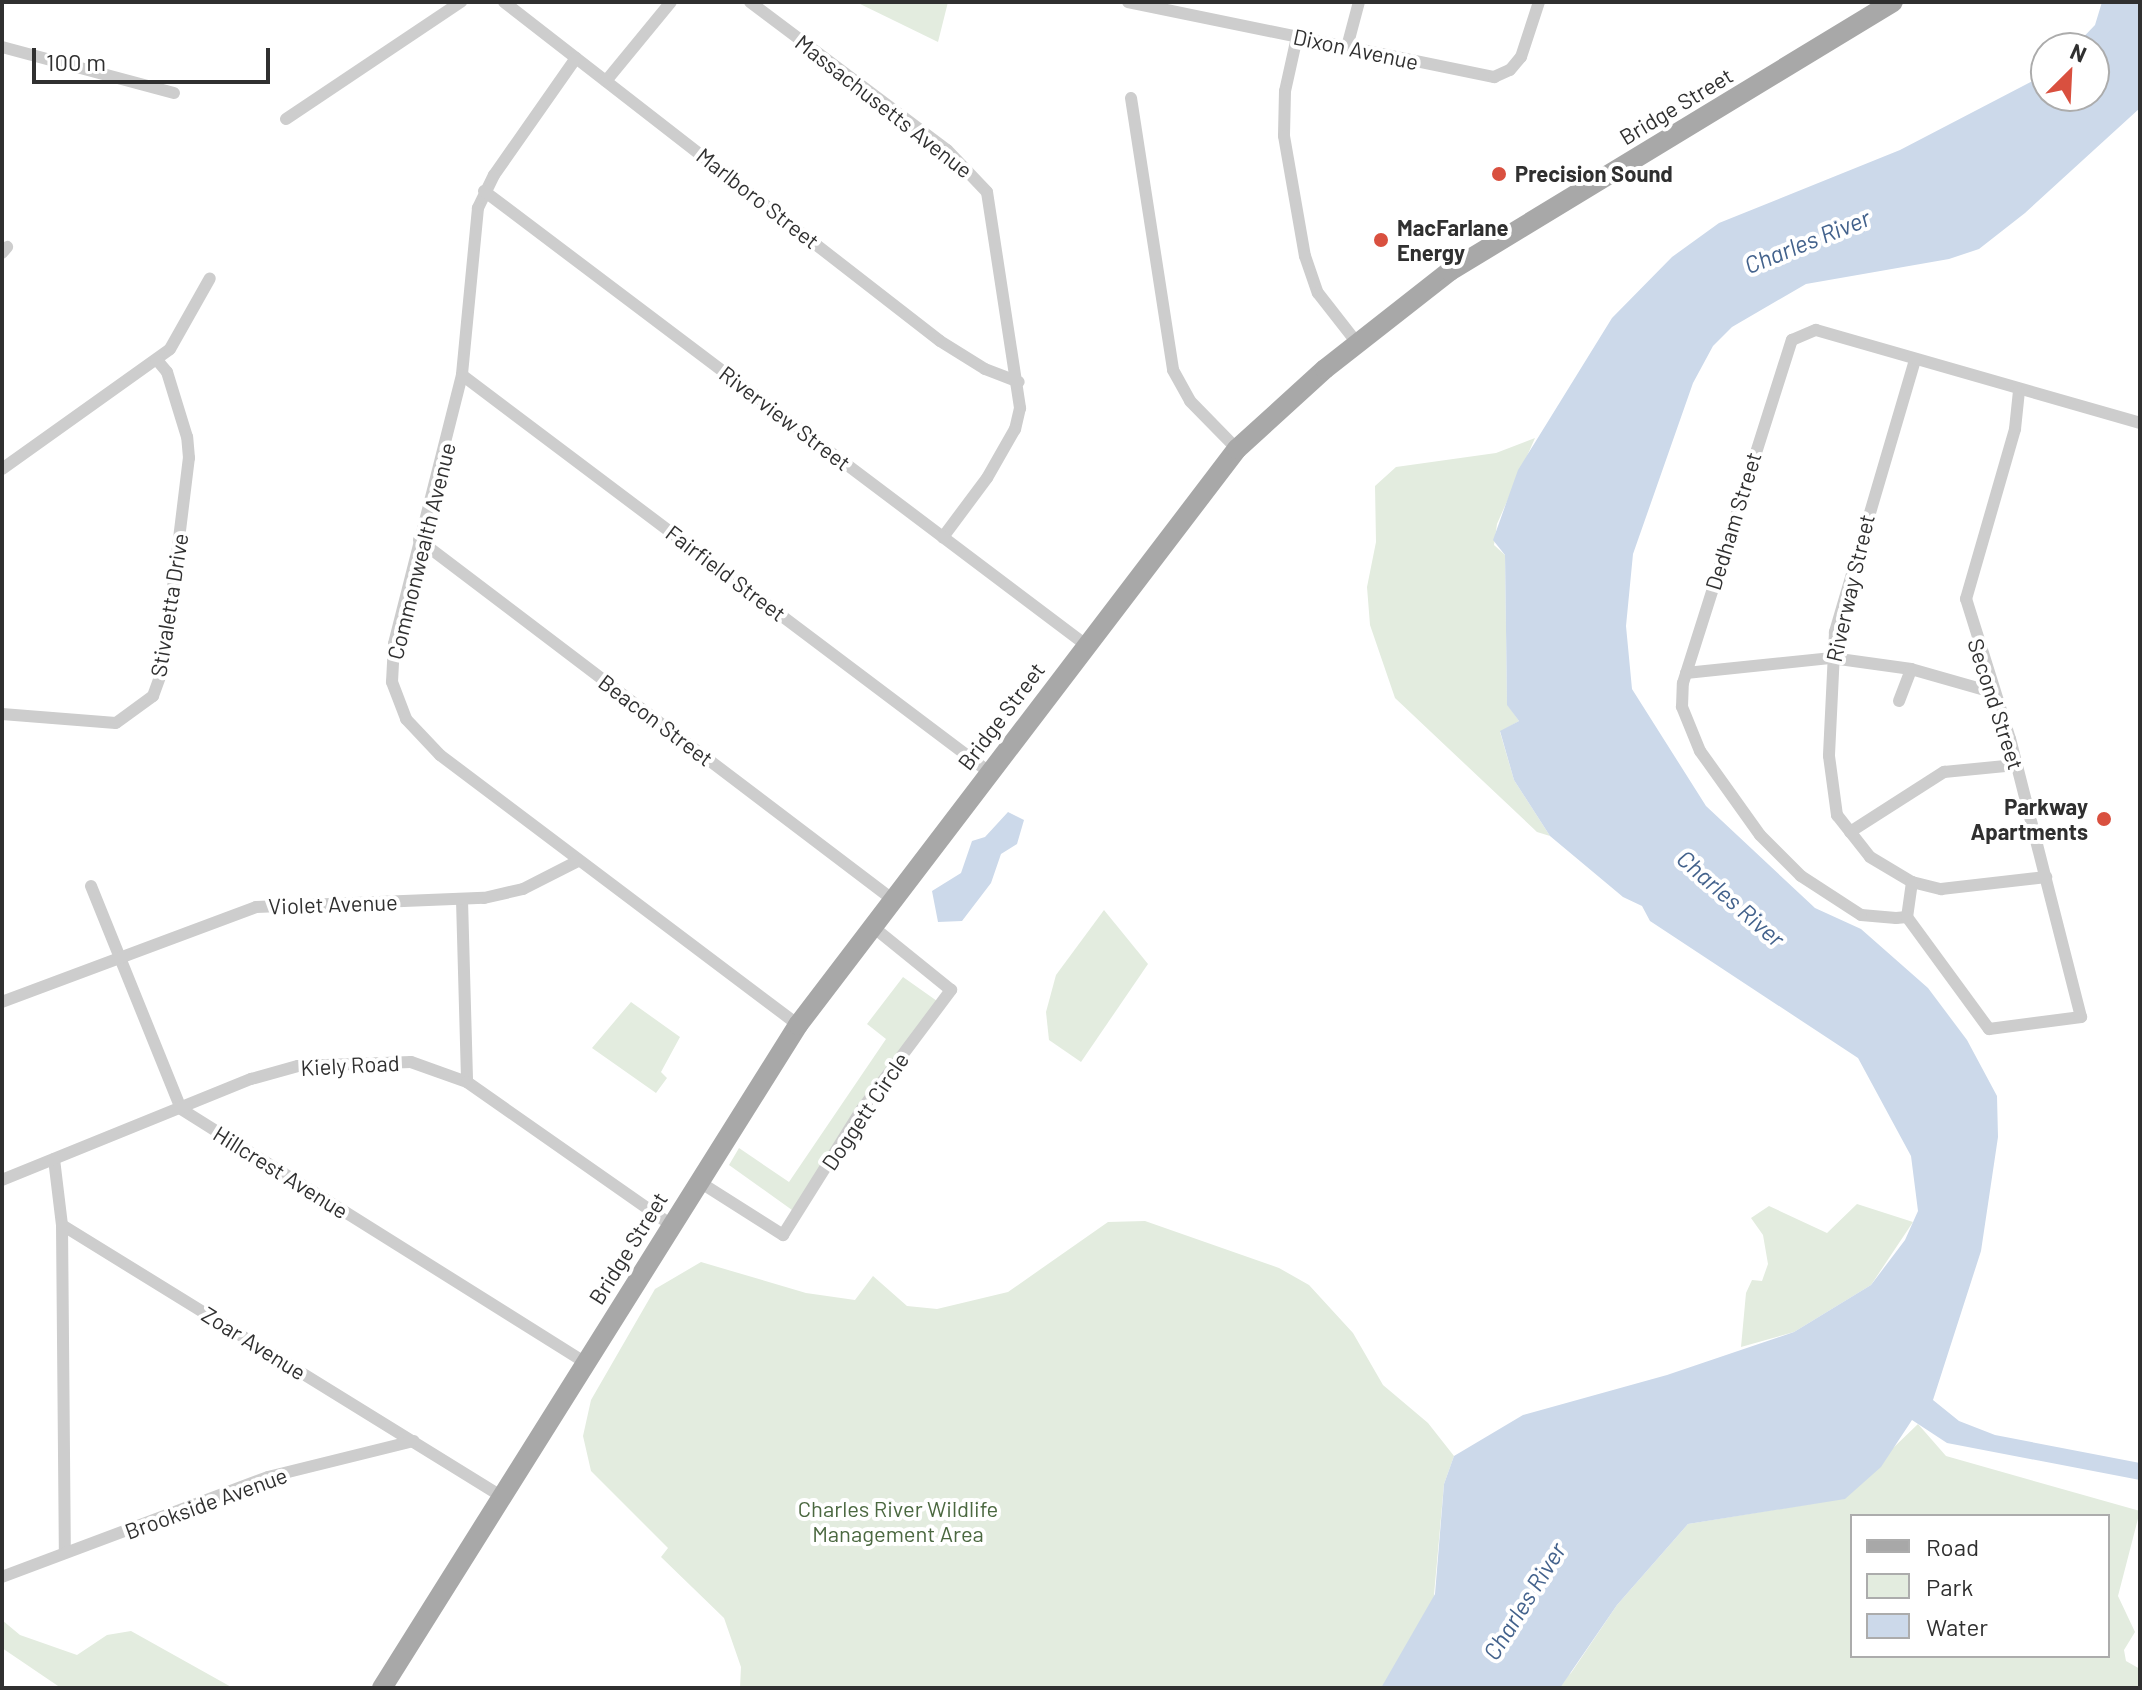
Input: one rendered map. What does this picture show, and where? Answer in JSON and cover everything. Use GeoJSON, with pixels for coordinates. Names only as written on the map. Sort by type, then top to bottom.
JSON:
{"type":"FeatureCollection","features":[{"type":"Feature","properties":{"kind":"main road","name":"Bridge Street"},"geometry":{"type":"LineString","coordinates":[[382,1688],[670,1224],[798,1025],[1237,449],[1357,343],[1484,249],[1893,2]]}},
{"type":"Feature","properties":{"kind":"street"},"geometry":{"type":"LineString","coordinates":[[286,119],[461,2]]}},
{"type":"Feature","properties":{"kind":"street","name":"Marlboro Street"},"geometry":{"type":"LineString","coordinates":[[504,2],[940,341],[985,369],[1019,382]]}},
{"type":"Feature","properties":{"kind":"street"},"geometry":{"type":"LineString","coordinates":[[606,81],[671,2]]}},
{"type":"Feature","properties":{"kind":"street","name":"Massachusetts Avenue"},"geometry":{"type":"LineString","coordinates":[[750,2],[980,181],[987,192],[1019,382],[1015,429],[943,537]]}},
{"type":"Feature","properties":{"kind":"street","name":"Dixon Avenue"},"geometry":{"type":"LineString","coordinates":[[1128,2],[1494,77],[1510,70],[1521,57],[1539,2]]}},
{"type":"Feature","properties":{"kind":"street"},"geometry":{"type":"LineString","coordinates":[[1347,47],[1359,2]]}},
{"type":"Feature","properties":{"kind":"street"},"geometry":{"type":"LineString","coordinates":[[1297,37],[1285,91],[1284,136],[1305,256],[1318,293],[1357,343]]}},
{"type":"Feature","properties":{"kind":"street"},"geometry":{"type":"LineString","coordinates":[[2,47],[174,93]]}},
{"type":"Feature","properties":{"kind":"street","name":"Commonwealth Avenue"},"geometry":{"type":"LineString","coordinates":[[576,58],[484,191],[474,225],[462,375],[391,663],[406,719],[440,755],[798,1025]]}},
{"type":"Feature","properties":{"kind":"street"},"geometry":{"type":"LineString","coordinates":[[1131,98],[1173,370],[1190,401],[1237,449]]}},
{"type":"Feature","properties":{"kind":"street","name":"Riverview Street"},"geometry":{"type":"LineString","coordinates":[[484,191],[1086,645]]}},
{"type":"Feature","properties":{"kind":"street"},"geometry":{"type":"LineString","coordinates":[[2,469],[157,360],[179,336],[210,278]]}},
{"type":"Feature","properties":{"kind":"street","name":"Dedham Street"},"geometry":{"type":"LineString","coordinates":[[1907,917],[1861,915],[1801,876],[1760,835],[1700,751],[1682,707],[1686,673],[1792,340],[1816,330],[2019,392],[2140,423]]}},
{"type":"Feature","properties":{"kind":"street","name":"Stivaletta Drive"},"geometry":{"type":"LineString","coordinates":[[2,714],[116,723],[153,696],[163,669],[189,458],[187,437],[167,372],[157,360]]}},
{"type":"Feature","properties":{"kind":"street","name":"Riverway Street"},"geometry":{"type":"LineString","coordinates":[[1912,882],[1870,857],[1837,815],[1829,756],[1832,658],[1856,549],[1915,360]]}},
{"type":"Feature","properties":{"kind":"street","name":"Fairfield Street"},"geometry":{"type":"LineString","coordinates":[[462,375],[989,772]]}},
{"type":"Feature","properties":{"kind":"street","name":"Second Street"},"geometry":{"type":"LineString","coordinates":[[1907,917],[1989,1029],[2081,1017],[2016,765],[1966,599],[2015,429],[2019,392]]}},
{"type":"Feature","properties":{"kind":"street","name":"Beacon Street"},"geometry":{"type":"LineString","coordinates":[[419,540],[892,899]]}},
{"type":"Feature","properties":{"kind":"street"},"geometry":{"type":"LineString","coordinates":[[1686,673],[1832,658],[1911,669],[1992,692]]}},
{"type":"Feature","properties":{"kind":"street"},"geometry":{"type":"LineString","coordinates":[[1899,701],[1911,669]]}},
{"type":"Feature","properties":{"kind":"street"},"geometry":{"type":"LineString","coordinates":[[1850,832],[1944,772],[2016,765]]}},
{"type":"Feature","properties":{"kind":"street","name":"Violet Avenue"},"geometry":{"type":"LineString","coordinates":[[2,1002],[119,961],[256,907],[462,900],[523,889],[578,861]]}},
{"type":"Feature","properties":{"kind":"street"},"geometry":{"type":"LineString","coordinates":[[1907,917],[1912,882],[1941,889],[2046,877]]}},
{"type":"Feature","properties":{"kind":"street"},"geometry":{"type":"LineString","coordinates":[[91,886],[181,1109]]}},
{"type":"Feature","properties":{"kind":"street"},"geometry":{"type":"LineString","coordinates":[[462,900],[467,1082]]}},
{"type":"Feature","properties":{"kind":"street","name":"Doggett Circle"},"geometry":{"type":"LineString","coordinates":[[698,1181],[783,1235],[862,1109],[951,990],[872,926]]}},
{"type":"Feature","properties":{"kind":"street","name":"Kiely Road"},"geometry":{"type":"LineString","coordinates":[[2,1180],[251,1079],[298,1066],[411,1062],[467,1082],[670,1224]]}},
{"type":"Feature","properties":{"kind":"street","name":"Hillcrest Avenue"},"geometry":{"type":"LineString","coordinates":[[181,1109],[586,1363]]}},
{"type":"Feature","properties":{"kind":"street"},"geometry":{"type":"LineString","coordinates":[[54,1159],[62,1225],[65,1550]]}},
{"type":"Feature","properties":{"kind":"street","name":"Zoar Avenue"},"geometry":{"type":"LineString","coordinates":[[62,1225],[501,1496]]}},
{"type":"Feature","properties":{"kind":"street","name":"Brookside Avenue"},"geometry":{"type":"LineString","coordinates":[[2,1577],[65,1550],[268,1477],[414,1441]]}},
{"type":"Feature","properties":{"kind":"green space"},"geometry":{"type":"Polygon","coordinates":[[[856,2],[948,2],[938,42],[856,2]]]}},
{"type":"Feature","properties":{"kind":"green space"},"geometry":{"type":"Polygon","coordinates":[[[1535,438],[1497,524],[1494,545],[1505,555],[1507,704],[1519,721],[1500,732],[1514,780],[1550,836],[1537,832],[1395,698],[1370,625],[1367,587],[1376,542],[1375,486],[1396,467],[1496,453],[1535,438]]]}},
{"type":"Feature","properties":{"kind":"green space"},"geometry":{"type":"Polygon","coordinates":[[[1104,910],[1148,964],[1081,1062],[1049,1040],[1046,1012],[1056,975],[1104,910]]]}},
{"type":"Feature","properties":{"kind":"green space"},"geometry":{"type":"Polygon","coordinates":[[[903,977],[937,1001],[792,1210],[729,1165],[739,1148],[789,1182],[886,1039],[867,1024],[903,977]]]}},
{"type":"Feature","properties":{"kind":"green space"},"geometry":{"type":"Polygon","coordinates":[[[631,1002],[680,1037],[661,1072],[667,1078],[656,1093],[592,1048],[631,1002]]]}},
{"type":"Feature","properties":{"kind":"green space"},"geometry":{"type":"Polygon","coordinates":[[[1857,1204],[1913,1222],[1871,1285],[1794,1332],[1741,1347],[1746,1293],[1752,1280],[1762,1281],[1768,1264],[1763,1235],[1751,1218],[1769,1206],[1827,1233],[1857,1204]]]}},
{"type":"Feature","properties":{"kind":"green space","name":"Charles River Wildlife Management Area"},"geometry":{"type":"Polygon","coordinates":[[[1145,1221],[1279,1268],[1309,1285],[1353,1333],[1383,1385],[1428,1423],[1454,1456],[1444,1484],[1433,1606],[1386,1688],[740,1688],[741,1667],[724,1618],[661,1557],[668,1548],[591,1471],[583,1436],[591,1400],[655,1289],[701,1262],[806,1293],[855,1300],[873,1276],[907,1306],[937,1309],[1008,1292],[1108,1222],[1145,1221]]]}},
{"type":"Feature","properties":{"kind":"green space"},"geometry":{"type":"Polygon","coordinates":[[[1918,1424],[1946,1456],[2140,1511],[2118,1596],[2135,1632],[2124,1650],[2126,1661],[2140,1669],[2140,1688],[1552,1688],[1571,1673],[1617,1605],[1688,1524],[1840,1499],[1918,1424]]]}},
{"type":"Feature","properties":{"kind":"green space"},"geometry":{"type":"Polygon","coordinates":[[[2,1620],[20,1635],[77,1655],[107,1635],[131,1631],[233,1688],[61,1688],[2,1648],[2,1620]]]}},
{"type":"Feature","properties":{"kind":"water","name":"Charles River"},"geometry":{"type":"Polygon","coordinates":[[[2102,2],[2140,2],[2140,108],[2025,213],[1979,249],[1949,259],[1806,284],[1732,327],[1713,346],[1693,383],[1633,554],[1626,626],[1632,689],[1706,806],[1815,908],[1861,929],[1928,988],[1967,1040],[1997,1096],[1998,1137],[1981,1251],[1933,1400],[1959,1421],[1995,1435],[2140,1463],[2140,1480],[1947,1443],[1912,1420],[1881,1467],[1845,1499],[1688,1524],[1617,1605],[1560,1688],[1381,1688],[1435,1594],[1444,1484],[1454,1456],[1523,1415],[1667,1375],[1794,1332],[1871,1285],[1905,1240],[1918,1211],[1911,1156],[1858,1058],[1650,921],[1642,906],[1623,897],[1550,836],[1514,780],[1500,731],[1519,721],[1507,705],[1505,555],[1493,540],[1518,470],[1612,318],[1672,257],[1719,223],[1900,150],[2030,82],[2030,112],[2110,112],[2110,32],[2088,32],[2095,25],[2102,2]]]}},
{"type":"Feature","properties":{"kind":"water"},"geometry":{"type":"Polygon","coordinates":[[[1008,812],[1024,820],[1017,844],[1001,854],[991,883],[962,921],[938,922],[932,891],[961,873],[972,841],[985,837],[1008,812]]]}},
{"type":"Feature","properties":{"kind":"place","name":"Precision Sound"},"geometry":{"type":"Point","coordinates":[1499,174]}},
{"type":"Feature","properties":{"kind":"place","name":"MacFarlane Energy"},"geometry":{"type":"Point","coordinates":[1381,240]}},
{"type":"Feature","properties":{"kind":"place","name":"Parkway Apartments"},"geometry":{"type":"Point","coordinates":[2104,819]}}]}
